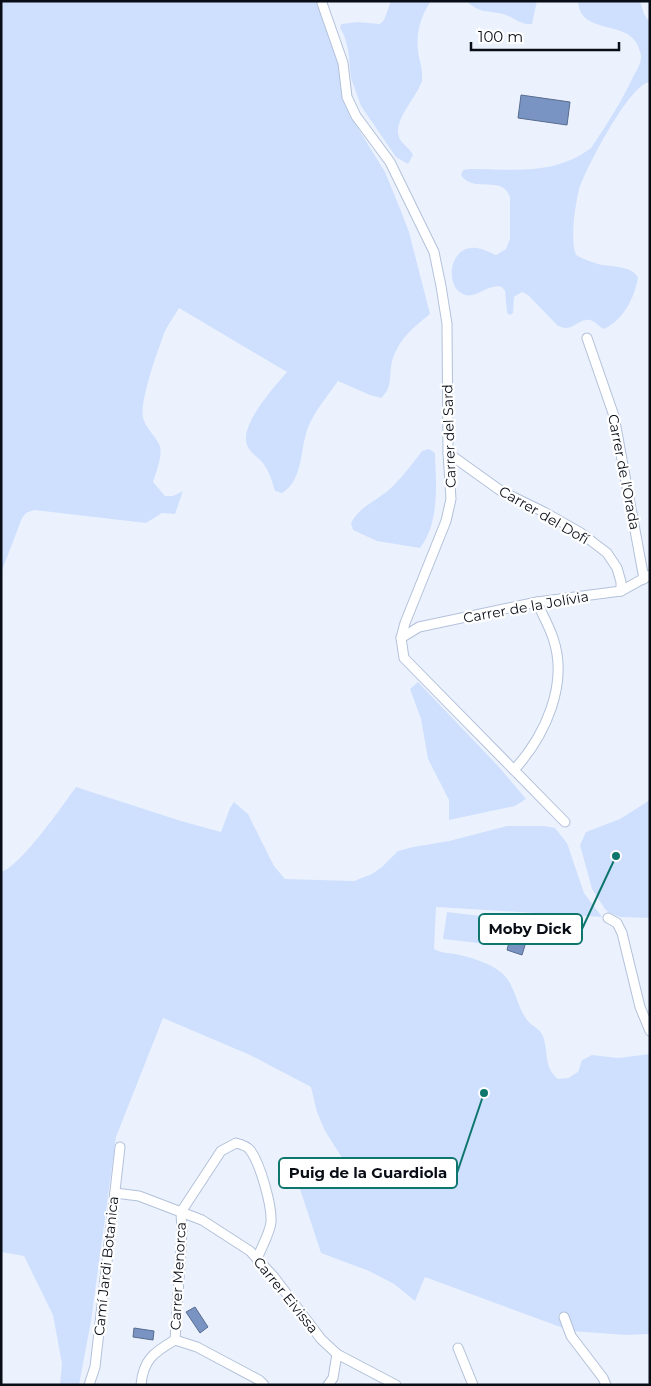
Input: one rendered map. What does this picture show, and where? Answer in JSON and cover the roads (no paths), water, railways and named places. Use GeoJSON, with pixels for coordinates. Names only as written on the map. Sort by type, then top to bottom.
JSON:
{"type":"FeatureCollection","features":[{"type":"Feature","properties":{"kind":"street","name":"Carrer del Sard"},"geometry":{"type":"LineString","coordinates":[[322,3],[343,63],[347,97],[356,116],[390,162],[434,252],[447,324],[448,453],[451,499],[446,521],[405,623],[401,638]]}},
{"type":"Feature","properties":{"kind":"street","name":"Carrer de l'Orada"},"geometry":{"type":"LineString","coordinates":[[588,338],[614,416],[647,577]]}},
{"type":"Feature","properties":{"kind":"street","name":"Carrer del Dofí"},"geometry":{"type":"LineString","coordinates":[[448,453],[501,491],[581,533],[607,553],[617,568],[622,582],[621,591]]}},
{"type":"Feature","properties":{"kind":"street","name":"Carrer de la Jolívia"},"geometry":{"type":"LineString","coordinates":[[401,638],[419,627],[537,602],[621,591],[647,577]]}},
{"type":"Feature","properties":{"kind":"street"},"geometry":{"type":"LineString","coordinates":[[514,770],[534,743],[549,714],[556,694],[559,668],[554,639],[537,602]]}},
{"type":"Feature","properties":{"kind":"street"},"geometry":{"type":"LineString","coordinates":[[401,638],[404,658],[565,822]]}},
{"type":"Feature","properties":{"kind":"street"},"geometry":{"type":"LineString","coordinates":[[608,918],[617,923],[622,933],[640,1007],[650,1032]]}},
{"type":"Feature","properties":{"kind":"street"},"geometry":{"type":"LineString","coordinates":[[181,1212],[221,1151],[236,1142],[249,1148],[257,1163],[265,1187],[271,1223],[257,1259]]}},
{"type":"Feature","properties":{"kind":"street","name":"Camí Jardi Botanica"},"geometry":{"type":"LineString","coordinates":[[89,1385],[96,1367],[120,1147]]}},
{"type":"Feature","properties":{"kind":"street","name":"Carrer Eivissa"},"geometry":{"type":"LineString","coordinates":[[114,1193],[139,1196],[202,1220],[250,1251],[274,1277],[322,1339],[337,1354],[396,1385]]}},
{"type":"Feature","properties":{"kind":"street","name":"Carrer Menorca"},"geometry":{"type":"LineString","coordinates":[[175,1340],[182,1232],[181,1212]]}},
{"type":"Feature","properties":{"kind":"street"},"geometry":{"type":"LineString","coordinates":[[564,1317],[572,1336],[603,1378],[606,1385]]}},
{"type":"Feature","properties":{"kind":"street"},"geometry":{"type":"LineString","coordinates":[[141,1385],[142,1372],[146,1361],[160,1348],[175,1340],[197,1347],[259,1380],[264,1385]]}},
{"type":"Feature","properties":{"kind":"street"},"geometry":{"type":"LineString","coordinates":[[458,1348],[473,1385]]}},
{"type":"Feature","properties":{"kind":"street"},"geometry":{"type":"LineString","coordinates":[[328,1385],[333,1378],[337,1354]]}},
{"type":"Feature","properties":{"kind":"water"},"geometry":{"type":"Polygon","coordinates":[[[521,95],[570,102],[567,125],[518,118],[521,95]]]}},
{"type":"Feature","properties":{"kind":"water"},"geometry":{"type":"Polygon","coordinates":[[[520,926],[530,929],[522,955],[507,950],[509,942],[515,943],[520,926]]]}},
{"type":"Feature","properties":{"kind":"water"},"geometry":{"type":"Polygon","coordinates":[[[195,1307],[208,1327],[200,1333],[186,1312],[195,1307]]]}},
{"type":"Feature","properties":{"kind":"water"},"geometry":{"type":"Polygon","coordinates":[[[134,1328],[154,1331],[153,1340],[133,1337],[134,1328]]]}},
{"type":"Feature","properties":{"kind":"place","name":"Moby Dick"},"geometry":{"type":"Point","coordinates":[616,856]}},
{"type":"Feature","properties":{"kind":"place","name":"Puig de la Guardiola"},"geometry":{"type":"Point","coordinates":[484,1093]}}]}
